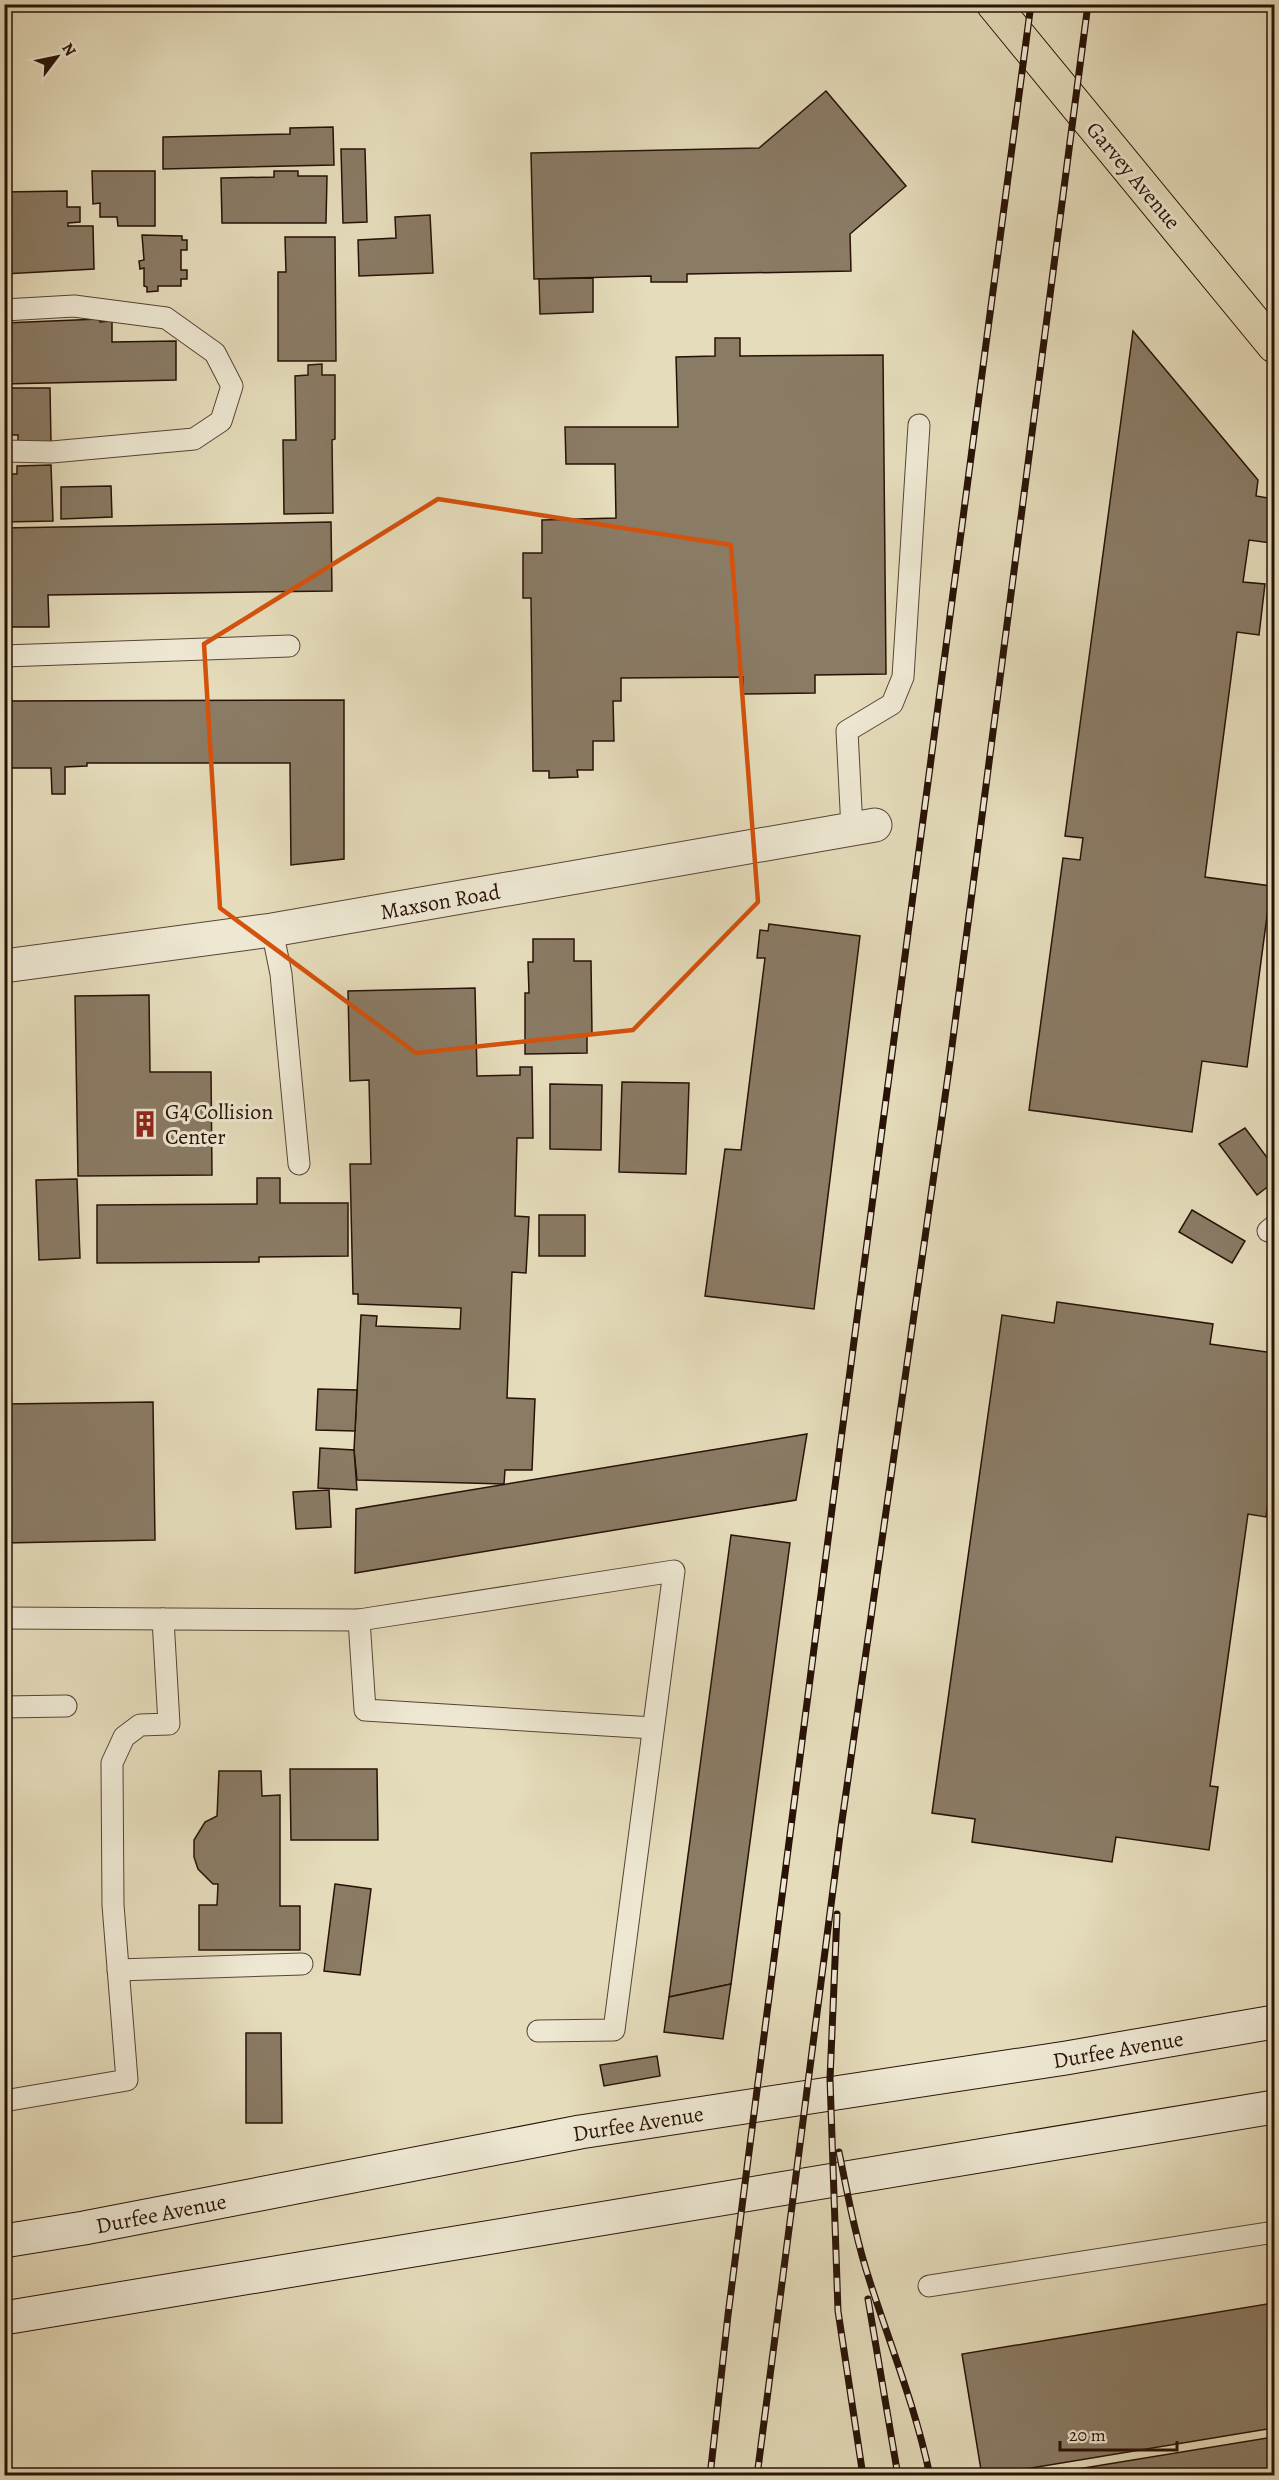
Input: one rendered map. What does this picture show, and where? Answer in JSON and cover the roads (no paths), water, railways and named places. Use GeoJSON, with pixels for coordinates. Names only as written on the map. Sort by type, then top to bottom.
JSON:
{"type":"FeatureCollection","features":[{"type":"Feature","properties":{"kind":"main road","name":"Garvey Avenue"},"geometry":{"type":"LineString","coordinates":[[993,4],[1275,346]]}},
{"type":"Feature","properties":{"kind":"main road","name":"Maxson Road"},"geometry":{"type":"LineString","coordinates":[[4,966],[272,930],[863,827]]}},
{"type":"Feature","properties":{"kind":"main road","name":"Durfee Avenue"},"geometry":{"type":"LineString","coordinates":[[4,2241],[84,2228],[580,2132],[1066,2058],[1275,2022]]}},
{"type":"Feature","properties":{"kind":"main road"},"geometry":{"type":"LineString","coordinates":[[4,2318],[1275,2107]]}},
{"type":"Feature","properties":{"kind":"lane"},"geometry":{"type":"LineString","coordinates":[[4,310],[74,306],[166,318],[215,353],[232,386],[221,422],[194,439],[52,452],[4,451]]}},
{"type":"Feature","properties":{"kind":"lane"},"geometry":{"type":"LineString","coordinates":[[863,827],[847,731],[892,704],[903,677],[919,425]]}},
{"type":"Feature","properties":{"kind":"lane"},"geometry":{"type":"LineString","coordinates":[[4,656],[290,646]]}},
{"type":"Feature","properties":{"kind":"lane"},"geometry":{"type":"LineString","coordinates":[[272,930],[281,974],[298,1164]]}},
{"type":"Feature","properties":{"kind":"lane"},"geometry":{"type":"LineString","coordinates":[[4,1617],[359,1620],[674,1571],[614,2030],[538,2031]]}},
{"type":"Feature","properties":{"kind":"lane"},"geometry":{"type":"LineString","coordinates":[[4,2101],[127,2080],[113,1905],[112,1763],[124,1737],[141,1725],[169,1724],[163,1619]]}},
{"type":"Feature","properties":{"kind":"lane"},"geometry":{"type":"LineString","coordinates":[[359,1620],[365,1710],[653,1728]]}},
{"type":"Feature","properties":{"kind":"lane"},"geometry":{"type":"LineString","coordinates":[[4,1707],[66,1706]]}},
{"type":"Feature","properties":{"kind":"lane"},"geometry":{"type":"LineString","coordinates":[[118,1970],[302,1964]]}},
{"type":"Feature","properties":{"kind":"lane"},"geometry":{"type":"LineString","coordinates":[[929,2286],[1275,2232]]}},
{"type":"Feature","properties":{"kind":"railway"},"geometry":{"type":"LineString","coordinates":[[710,2476],[728,2315],[840,1447],[1031,4]]}},
{"type":"Feature","properties":{"kind":"railway"},"geometry":{"type":"LineString","coordinates":[[757,2476],[841,1828],[949,1069],[1088,4]]}},
{"type":"Feature","properties":{"kind":"railway"},"geometry":{"type":"LineString","coordinates":[[837,1914],[830,2079],[838,2311],[863,2476]]}},
{"type":"Feature","properties":{"kind":"railway"},"geometry":{"type":"LineString","coordinates":[[839,2152],[861,2250],[910,2402],[930,2476]]}},
{"type":"Feature","properties":{"kind":"railway"},"geometry":{"type":"LineString","coordinates":[[868,2299],[898,2476]]}},
{"type":"Feature","properties":{"kind":"place","name":"G4 Collision Center"},"geometry":{"type":"Point","coordinates":[145,1124]}}]}
